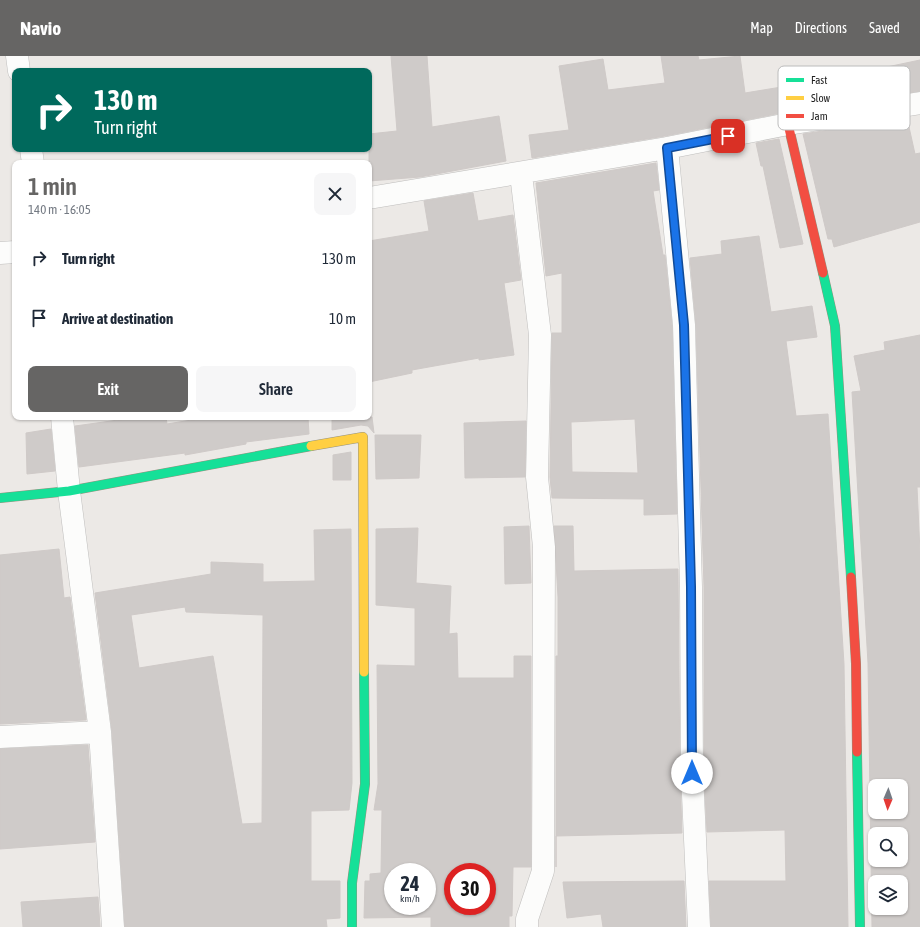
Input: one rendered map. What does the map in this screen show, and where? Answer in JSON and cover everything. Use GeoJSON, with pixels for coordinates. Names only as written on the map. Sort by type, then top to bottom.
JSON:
{"type":"FeatureCollection","features":[{"type":"Feature","properties":{"kind":"street"},"geometry":{"type":"LineString","coordinates":[[17,56],[19,68]]}},
{"type":"Feature","properties":{"kind":"street"},"geometry":{"type":"LineString","coordinates":[[910,105],[920,103]]}},
{"type":"Feature","properties":{"kind":"street"},"geometry":{"type":"LineString","coordinates":[[372,198],[520,174],[667,148],[778,126]]}},
{"type":"Feature","properties":{"kind":"street"},"geometry":{"type":"LineString","coordinates":[[789,130],[835,326],[856,664],[860,927]]}},
{"type":"Feature","properties":{"kind":"street"},"geometry":{"type":"LineString","coordinates":[[667,148],[684,325],[691,587],[692,773],[699,927]]}},
{"type":"Feature","properties":{"kind":"street"},"geometry":{"type":"LineString","coordinates":[[520,174],[540,335],[537,477],[544,547],[543,872],[527,919],[527,927]]}},
{"type":"Feature","properties":{"kind":"street"},"geometry":{"type":"LineString","coordinates":[[0,254],[12,252]]}},
{"type":"Feature","properties":{"kind":"street"},"geometry":{"type":"LineString","coordinates":[[62,420],[69,491],[100,732],[113,927]]}},
{"type":"Feature","properties":{"kind":"street"},"geometry":{"type":"LineString","coordinates":[[0,498],[69,491],[203,465],[363,437],[365,784],[352,883],[352,927]]}},
{"type":"Feature","properties":{"kind":"street"},"geometry":{"type":"LineString","coordinates":[[0,737],[100,732]]}},
{"type":"Feature","properties":{"kind":"building"},"geometry":{"type":"Polygon","coordinates":[[[391,56],[427,56],[432,127],[499,116],[506,161],[420,177],[372,181],[372,160],[369,160],[369,152],[372,152],[372,134],[397,131],[391,56]]]}},
{"type":"Feature","properties":{"kind":"building"},"geometry":{"type":"Polygon","coordinates":[[[661,56],[698,56],[699,60],[740,56],[745,93],[778,88],[778,114],[665,136],[532,158],[529,135],[569,130],[559,66],[603,59],[608,90],[665,83],[661,56]]]}},
{"type":"Feature","properties":{"kind":"building"},"geometry":{"type":"Polygon","coordinates":[[[920,60],[920,91],[910,93],[910,66],[892,66],[920,60]]]}},
{"type":"Feature","properties":{"kind":"building"},"geometry":{"type":"Polygon","coordinates":[[[829,130],[910,130],[915,154],[920,153],[920,222],[834,247],[832,239],[828,239],[803,134],[829,130]]]}},
{"type":"Feature","properties":{"kind":"building"},"geometry":{"type":"Polygon","coordinates":[[[779,139],[803,244],[780,248],[763,166],[761,166],[756,143],[779,139]]]}},
{"type":"Feature","properties":{"kind":"building"},"geometry":{"type":"Polygon","coordinates":[[[656,163],[659,190],[653,191],[663,255],[665,255],[672,326],[677,514],[644,515],[644,499],[552,498],[550,477],[552,333],[562,333],[562,273],[546,276],[536,183],[656,163]],[[635,419],[571,422],[572,472],[638,473],[635,419]]]}},
{"type":"Feature","properties":{"kind":"building"},"geometry":{"type":"Polygon","coordinates":[[[473,193],[478,221],[513,215],[521,280],[504,283],[514,355],[479,360],[479,358],[412,370],[412,373],[372,381],[372,240],[429,231],[424,201],[473,193]]]}},
{"type":"Feature","properties":{"kind":"building"},"geometry":{"type":"Polygon","coordinates":[[[759,236],[771,312],[812,306],[817,337],[786,341],[796,416],[828,414],[844,664],[848,927],[711,927],[709,881],[786,881],[785,830],[707,832],[704,773],[704,587],[696,325],[690,258],[722,254],[721,241],[759,236]]]}},
{"type":"Feature","properties":{"kind":"building"},"geometry":{"type":"Polygon","coordinates":[[[920,335],[920,487],[917,487],[920,552],[920,927],[872,927],[872,915],[908,915],[908,875],[871,875],[871,867],[908,867],[908,827],[870,827],[870,819],[908,819],[908,779],[870,779],[868,663],[852,392],[861,391],[854,356],[885,350],[884,342],[920,335]]]}},
{"type":"Feature","properties":{"kind":"building"},"geometry":{"type":"Polygon","coordinates":[[[372,417],[374,433],[368,426],[361,425],[332,430],[332,420],[372,420],[372,417]]]}},
{"type":"Feature","properties":{"kind":"building"},"geometry":{"type":"Polygon","coordinates":[[[118,420],[166,420],[167,424],[192,420],[308,420],[309,434],[246,442],[246,444],[185,455],[185,453],[79,467],[75,426],[118,420]]]}},
{"type":"Feature","properties":{"kind":"building"},"geometry":{"type":"Polygon","coordinates":[[[526,421],[525,477],[465,478],[464,423],[526,421]]]}},
{"type":"Feature","properties":{"kind":"building"},"geometry":{"type":"Polygon","coordinates":[[[51,429],[55,471],[27,474],[26,433],[51,429]]]}},
{"type":"Feature","properties":{"kind":"building"},"geometry":{"type":"Polygon","coordinates":[[[375,435],[421,435],[419,478],[376,479],[375,435]]]}},
{"type":"Feature","properties":{"kind":"building"},"geometry":{"type":"Polygon","coordinates":[[[351,452],[351,480],[333,480],[333,455],[351,452]]]}},
{"type":"Feature","properties":{"kind":"building"},"geometry":{"type":"Polygon","coordinates":[[[529,526],[531,583],[505,584],[504,527],[529,526]]]}},
{"type":"Feature","properties":{"kind":"building"},"geometry":{"type":"Polygon","coordinates":[[[554,526],[573,526],[574,571],[678,569],[682,833],[556,836],[556,656],[558,656],[558,597],[554,526]]]}},
{"type":"Feature","properties":{"kind":"building"},"geometry":{"type":"Polygon","coordinates":[[[418,528],[416,583],[451,586],[449,634],[457,633],[458,678],[514,678],[514,656],[531,656],[531,867],[513,867],[512,916],[509,916],[509,927],[431,927],[431,917],[364,918],[365,881],[370,881],[370,874],[381,873],[382,810],[374,810],[378,784],[377,665],[415,666],[415,608],[376,605],[376,529],[418,528]]]}},
{"type":"Feature","properties":{"kind":"building"},"geometry":{"type":"Polygon","coordinates":[[[351,529],[352,783],[349,810],[311,811],[311,881],[340,881],[340,918],[326,919],[327,927],[125,927],[112,731],[95,593],[211,574],[211,562],[263,564],[263,582],[315,581],[314,530],[351,529]],[[185,607],[131,615],[139,668],[213,656],[242,824],[262,823],[263,615],[186,612],[185,607]]]}},
{"type":"Feature","properties":{"kind":"building"},"geometry":{"type":"Polygon","coordinates":[[[59,549],[64,598],[70,597],[86,720],[0,724],[0,555],[59,549]]]}},
{"type":"Feature","properties":{"kind":"building"},"geometry":{"type":"Polygon","coordinates":[[[88,745],[95,842],[0,849],[0,749],[88,745]]]}},
{"type":"Feature","properties":{"kind":"building"},"geometry":{"type":"Polygon","coordinates":[[[684,881],[686,927],[603,927],[601,914],[567,918],[563,882],[684,881]]]}},
{"type":"Feature","properties":{"kind":"building"},"geometry":{"type":"Polygon","coordinates":[[[98,897],[100,927],[23,927],[21,902],[98,897]]]}},
{"type":"Feature","properties":{"kind":"traffic: fast"},"geometry":{"type":"LineString","coordinates":[[823,273],[835,326],[851,577]]}},
{"type":"Feature","properties":{"kind":"traffic: fast"},"geometry":{"type":"LineString","coordinates":[[0,498],[69,491],[311,446]]}},
{"type":"Feature","properties":{"kind":"traffic: fast"},"geometry":{"type":"LineString","coordinates":[[352,927],[352,883],[365,784],[364,672]]}},
{"type":"Feature","properties":{"kind":"traffic: fast"},"geometry":{"type":"LineString","coordinates":[[857,752],[860,927]]}},
{"type":"Feature","properties":{"kind":"traffic: slow"},"geometry":{"type":"LineString","coordinates":[[311,446],[363,437],[364,672]]}},
{"type":"Feature","properties":{"kind":"traffic: jam"},"geometry":{"type":"LineString","coordinates":[[789,130],[823,273]]}},
{"type":"Feature","properties":{"kind":"traffic: jam"},"geometry":{"type":"LineString","coordinates":[[851,577],[856,664],[857,752]]}},
{"type":"Feature","properties":{"kind":"route"},"geometry":{"type":"LineString","coordinates":[[692,773],[691,587],[684,325],[667,148],[728,136]]}}]}
